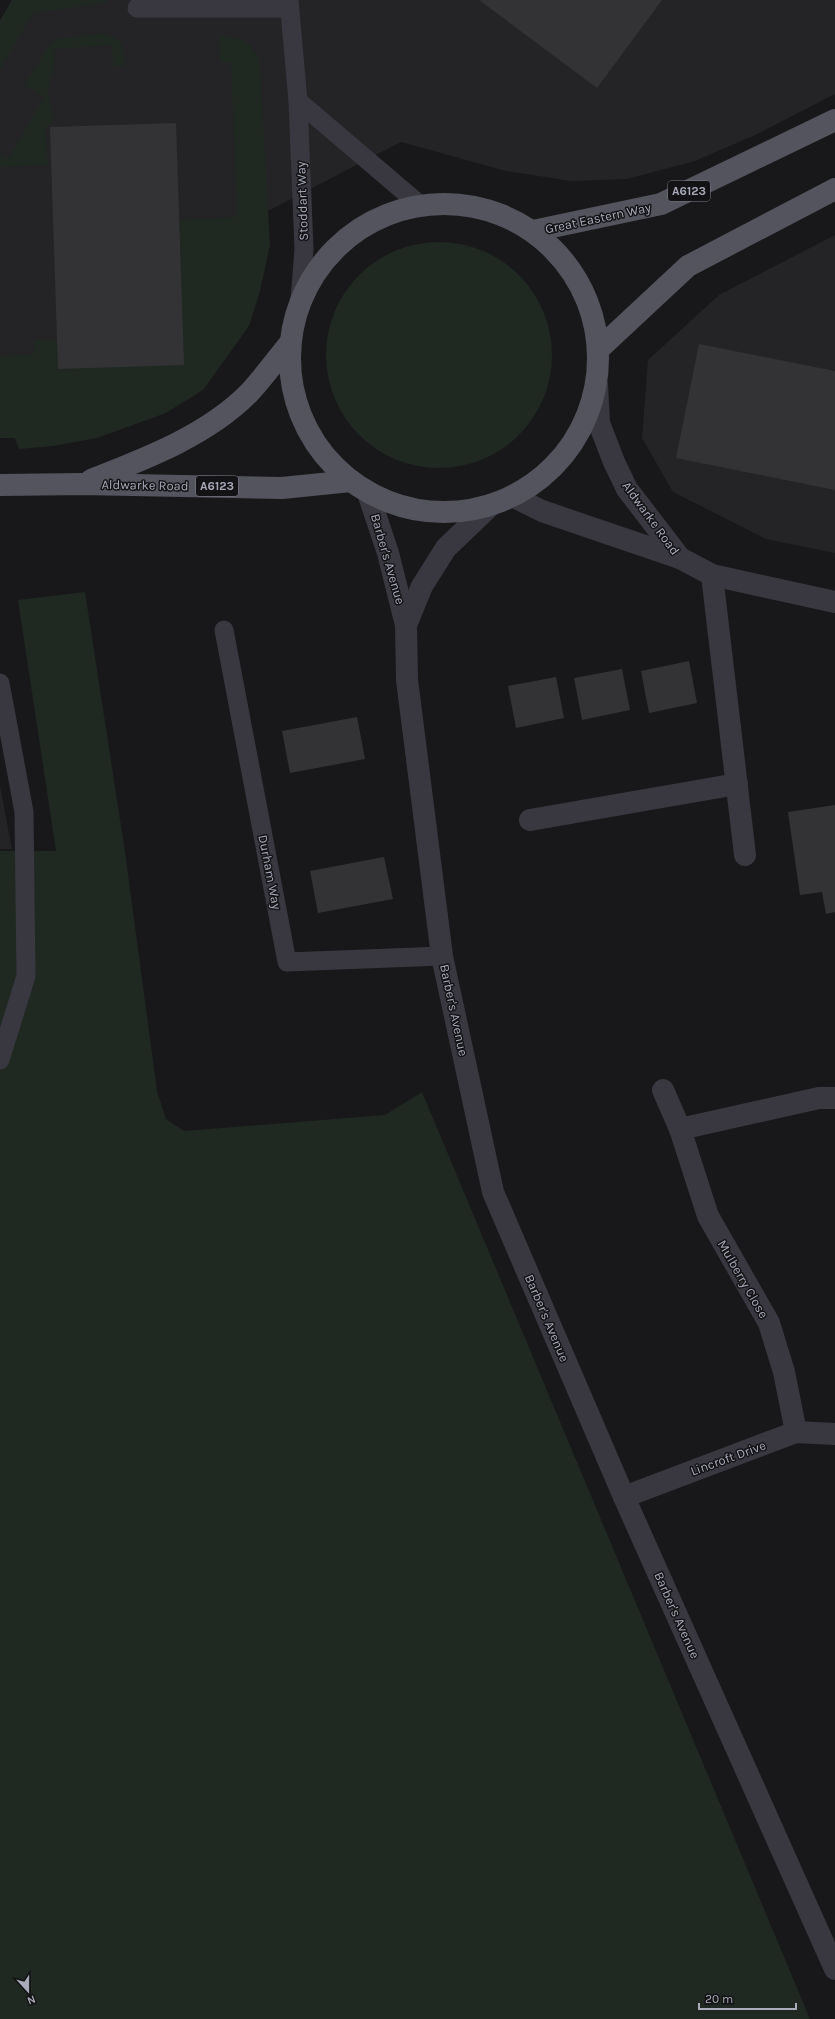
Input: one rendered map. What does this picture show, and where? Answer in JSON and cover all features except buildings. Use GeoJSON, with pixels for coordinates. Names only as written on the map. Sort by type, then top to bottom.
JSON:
{"type":"FeatureCollection","features":[{"type":"Feature","properties":{"kind":"main road","name":"Great Eastern Way"},"geometry":{"type":"LineString","coordinates":[[533,231],[661,204],[835,120]]}},
{"type":"Feature","properties":{"kind":"main road"},"geometry":{"type":"LineString","coordinates":[[599,349],[688,266],[835,189]]}},
{"type":"Feature","properties":{"kind":"main road"},"geometry":{"type":"LineString","coordinates":[[460,204],[498,213],[533,231],[566,263],[589,303],[599,349],[596,385],[586,420],[567,451],[543,477],[512,496],[490,505],[449,512],[408,508],[360,487],[339,472],[316,445],[300,414],[290,379],[290,343],[300,300],[320,266],[348,237],[382,216],[420,205],[460,204]]}},
{"type":"Feature","properties":{"kind":"main road","name":"Aldwarke Road"},"geometry":{"type":"LineString","coordinates":[[83,484],[155,455],[215,421],[248,394],[290,343]]}},
{"type":"Feature","properties":{"kind":"main road","name":"Aldwarke Road"},"geometry":{"type":"LineString","coordinates":[[0,485],[83,484],[282,488],[360,487]]}},
{"type":"Feature","properties":{"kind":"street","name":"Aldwarke Road"},"geometry":{"type":"LineString","coordinates":[[596,385],[599,422],[614,462],[627,489],[680,558]]}},
{"type":"Feature","properties":{"kind":"street","name":"Barber's Avenue"},"geometry":{"type":"LineString","coordinates":[[360,487],[388,553],[406,625],[407,680],[442,956],[493,1192],[624,1497],[835,1969]]}},
{"type":"Feature","properties":{"kind":"street","name":"Aldwarke Road"},"geometry":{"type":"LineString","coordinates":[[512,496],[542,511],[680,558],[712,575],[835,602]]}},
{"type":"Feature","properties":{"kind":"street","name":"Barber's Avenue"},"geometry":{"type":"LineString","coordinates":[[406,625],[422,586],[446,548],[490,505]]}},
{"type":"Feature","properties":{"kind":"street"},"geometry":{"type":"LineString","coordinates":[[712,575],[745,854]]}},
{"type":"Feature","properties":{"kind":"street"},"geometry":{"type":"LineString","coordinates":[[530,820],[737,784]]}},
{"type":"Feature","properties":{"kind":"street","name":"Mulberry Close"},"geometry":{"type":"LineString","coordinates":[[663,1090],[680,1129],[708,1216],[769,1322],[784,1372],[796,1432]]}},
{"type":"Feature","properties":{"kind":"street"},"geometry":{"type":"LineString","coordinates":[[680,1129],[818,1098],[835,1098]]}},
{"type":"Feature","properties":{"kind":"street","name":"Lincroft Drive"},"geometry":{"type":"LineString","coordinates":[[624,1497],[796,1432],[835,1434]]}},
{"type":"Feature","properties":{"kind":"lane"},"geometry":{"type":"LineString","coordinates":[[137,8],[289,4]]}},
{"type":"Feature","properties":{"kind":"lane","name":"Stoddart Way"},"geometry":{"type":"LineString","coordinates":[[289,4],[298,101],[304,249],[300,300]]}},
{"type":"Feature","properties":{"kind":"lane"},"geometry":{"type":"LineString","coordinates":[[298,101],[420,205]]}},
{"type":"Feature","properties":{"kind":"lane","name":"Durham Way"},"geometry":{"type":"LineString","coordinates":[[224,630],[287,962],[442,956]]}},
{"type":"Feature","properties":{"kind":"lane"},"geometry":{"type":"LineString","coordinates":[[0,683],[24,812],[26,976],[0,1060]]}},
{"type":"Feature","properties":{"kind":"shaded area"},"geometry":{"type":"Polygon","coordinates":[[[12,0],[835,0],[835,94],[755,135],[695,161],[627,179],[571,181],[506,171],[401,142],[266,212],[97,438],[0,438],[0,21],[12,0]]]}},
{"type":"Feature","properties":{"kind":"shaded area"},"geometry":{"type":"Polygon","coordinates":[[[12,0],[108,0],[104,3],[33,13],[0,70],[0,21],[12,0]]]}},
{"type":"Feature","properties":{"kind":"shaded area"},"geometry":{"type":"Polygon","coordinates":[[[104,33],[120,41],[124,52],[125,66],[113,66],[112,45],[55,49],[54,69],[50,77],[48,94],[53,113],[52,123],[45,128],[48,165],[0,167],[0,155],[8,159],[44,97],[24,85],[50,45],[58,39],[104,33]]]}},
{"type":"Feature","properties":{"kind":"shaded area"},"geometry":{"type":"Polygon","coordinates":[[[219,35],[234,37],[246,42],[255,51],[260,65],[270,245],[260,291],[249,326],[203,390],[166,413],[97,438],[53,446],[19,449],[15,438],[0,438],[0,356],[34,354],[34,340],[57,340],[58,369],[183,364],[179,220],[237,217],[231,62],[220,62],[219,35]]]}},
{"type":"Feature","properties":{"kind":"shaded area"},"geometry":{"type":"Polygon","coordinates":[[[835,235],[835,553],[766,539],[673,492],[642,438],[648,360],[719,295],[835,235]]]}},
{"type":"Feature","properties":{"kind":"shaded area"},"geometry":{"type":"Polygon","coordinates":[[[428,242],[450,242],[482,250],[492,255],[511,267],[527,283],[544,312],[550,333],[552,355],[550,377],[544,398],[527,427],[511,443],[482,460],[450,468],[428,468],[396,460],[386,455],[367,443],[351,427],[334,398],[326,366],[326,344],[334,312],[339,302],[351,283],[367,267],[396,250],[428,242]]]}},
{"type":"Feature","properties":{"kind":"shaded area"},"geometry":{"type":"Polygon","coordinates":[[[85,592],[125,852],[157,1091],[166,1119],[184,1131],[385,1115],[422,1092],[810,2019],[0,2019],[0,851],[56,851],[18,600],[85,592]]]}},
{"type":"Feature","properties":{"kind":"shaded area"},"geometry":{"type":"Polygon","coordinates":[[[0,786],[12,849],[0,849],[0,786]]]}}]}
